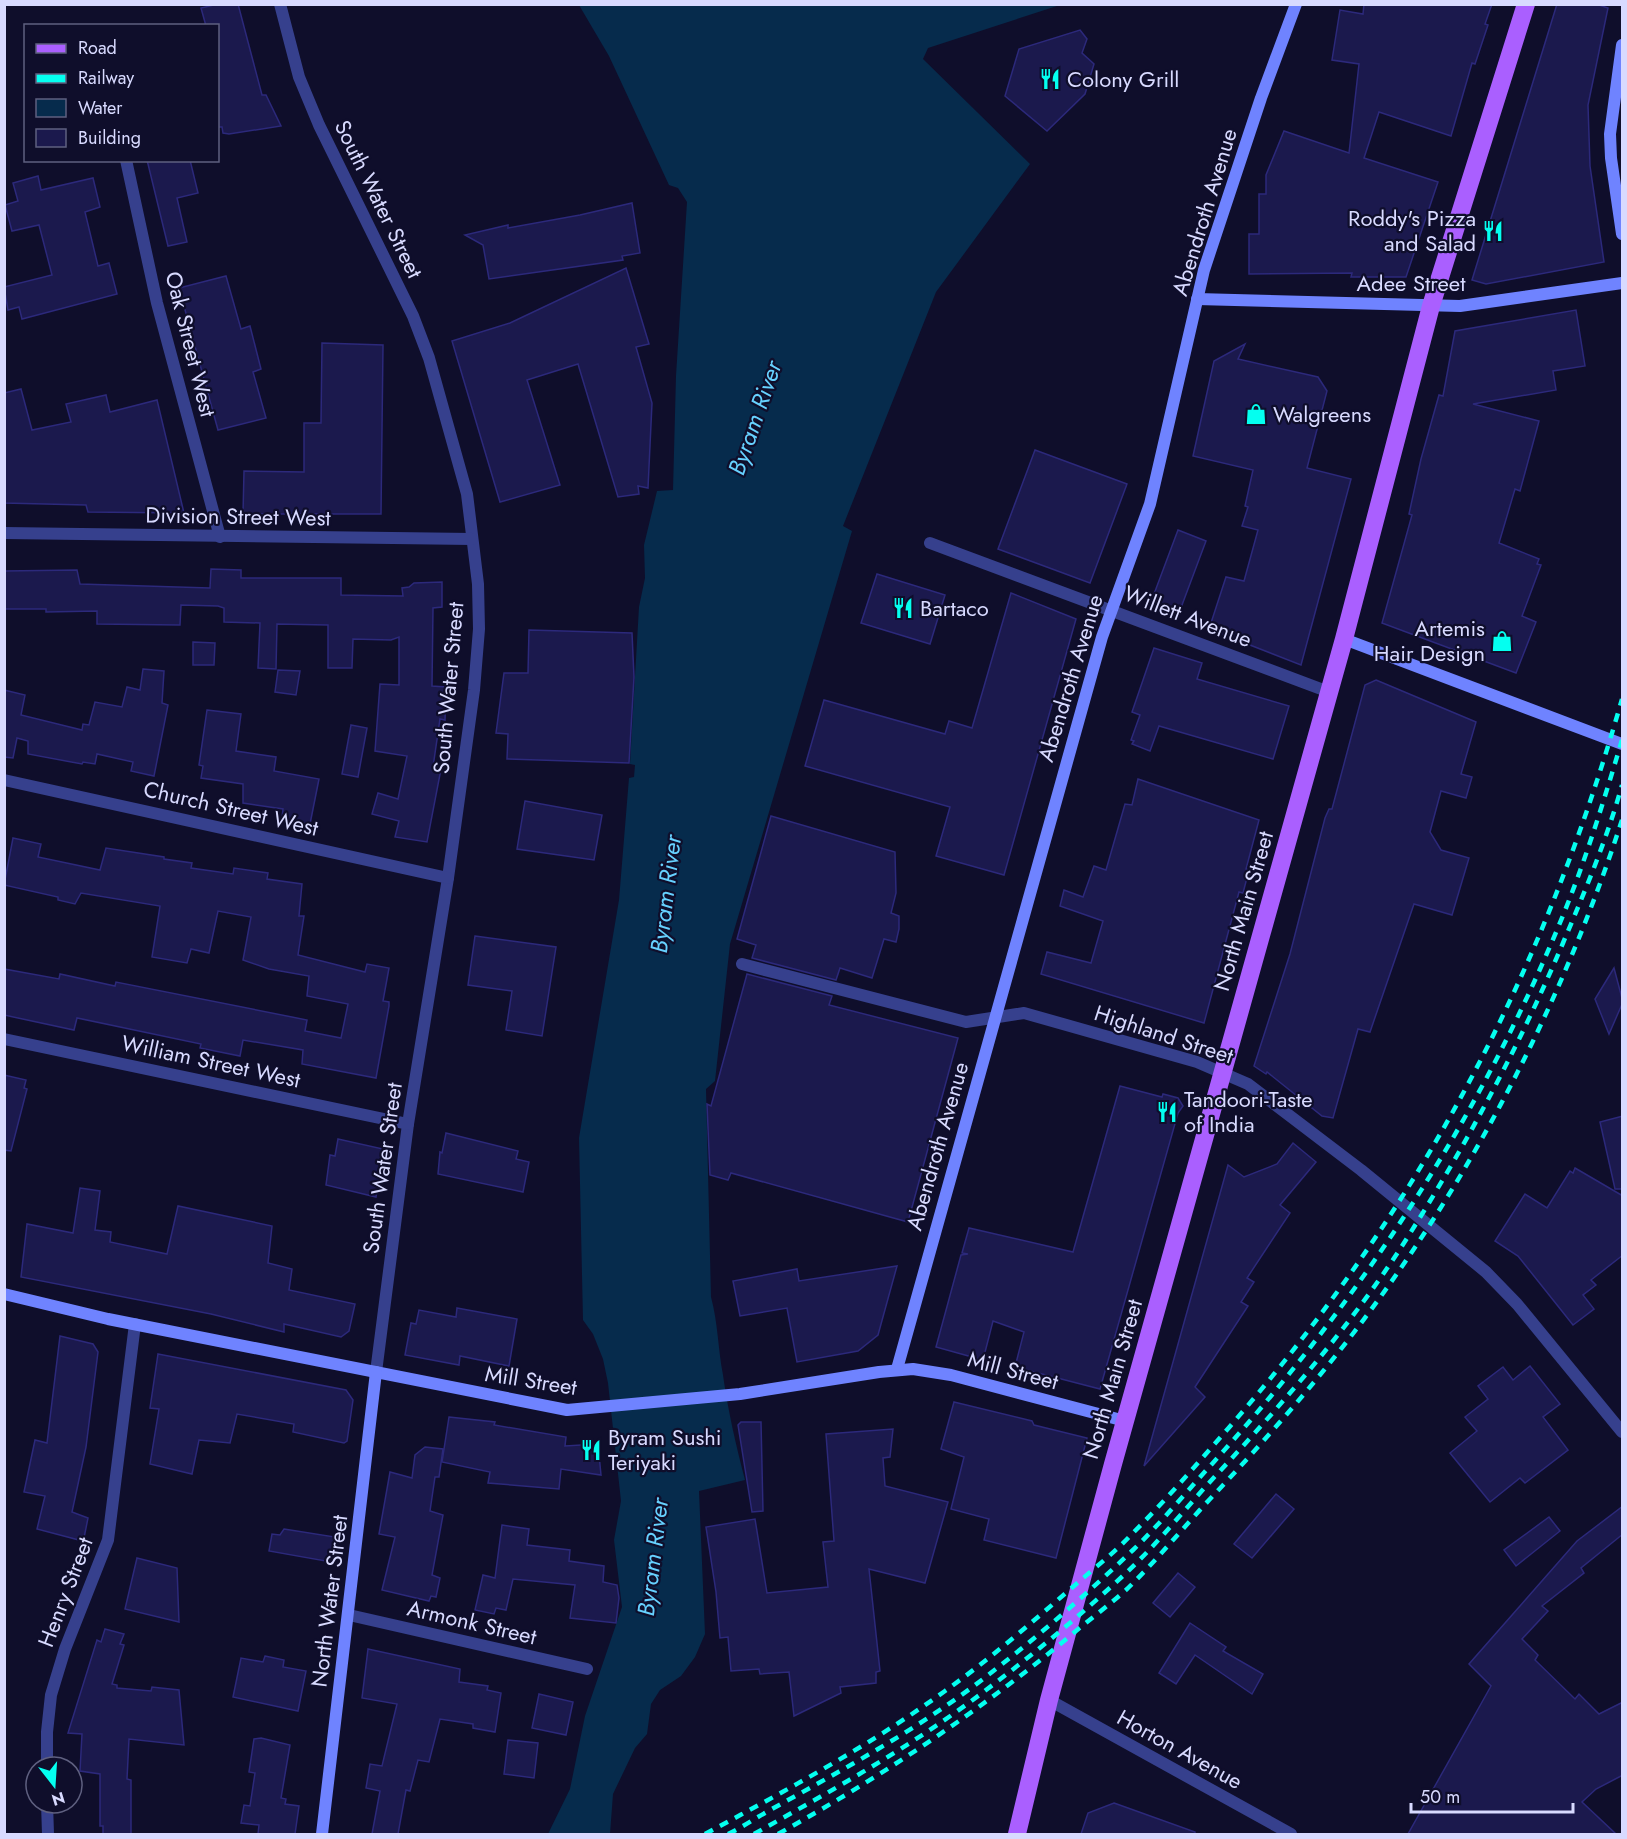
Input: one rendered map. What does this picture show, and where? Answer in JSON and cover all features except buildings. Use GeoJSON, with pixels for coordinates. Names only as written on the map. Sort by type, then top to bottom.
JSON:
{"type":"FeatureCollection","features":[{"type":"Feature","properties":{"kind":"main road","name":"North Main Street"},"geometry":{"type":"LineString","coordinates":[[1017,1834],[1049,1700],[1344,639],[1431,306],[1526,4]]}},
{"type":"Feature","properties":{"kind":"street","name":"South Water Street"},"geometry":{"type":"LineString","coordinates":[[280,4],[299,77],[315,115],[414,316],[429,358],[459,456],[467,494],[478,584],[479,628],[474,690],[448,878],[408,1124],[376,1371]]}},
{"type":"Feature","properties":{"kind":"street","name":"Abendroth Avenue"},"geometry":{"type":"LineString","coordinates":[[897,1369],[1112,609],[1150,504],[1197,299],[1261,98],[1296,4]]}},
{"type":"Feature","properties":{"kind":"street"},"geometry":{"type":"LineString","coordinates":[[1623,45],[1610,134],[1611,158],[1623,234]]}},
{"type":"Feature","properties":{"kind":"street","name":"Oak Street West"},"geometry":{"type":"LineString","coordinates":[[126,162],[157,303],[220,537]]}},
{"type":"Feature","properties":{"kind":"street","name":"Adee Street"},"geometry":{"type":"LineString","coordinates":[[1197,299],[1431,306],[1472,305],[1623,283]]}},
{"type":"Feature","properties":{"kind":"street","name":"Division Street West"},"geometry":{"type":"LineString","coordinates":[[4,533],[472,539]]}},
{"type":"Feature","properties":{"kind":"street","name":"Willett Avenue"},"geometry":{"type":"LineString","coordinates":[[930,543],[1112,609],[1329,692]]}},
{"type":"Feature","properties":{"kind":"street"},"geometry":{"type":"LineString","coordinates":[[1344,639],[1623,744]]}},
{"type":"Feature","properties":{"kind":"street","name":"Church Street West"},"geometry":{"type":"LineString","coordinates":[[4,780],[448,878]]}},
{"type":"Feature","properties":{"kind":"street","name":"Highland Street"},"geometry":{"type":"LineString","coordinates":[[742,964],[966,1022],[1024,1013],[1197,1062],[1258,1091],[1361,1170],[1486,1272],[1517,1304],[1623,1432]]}},
{"type":"Feature","properties":{"kind":"street","name":"William Street West"},"geometry":{"type":"LineString","coordinates":[[4,1039],[408,1124]]}},
{"type":"Feature","properties":{"kind":"street","name":"Mill Street"},"geometry":{"type":"LineString","coordinates":[[4,1294],[135,1324],[332,1365],[376,1371],[544,1407],[581,1411],[659,1403],[740,1394],[897,1369],[929,1371],[951,1376],[1125,1421]]}},
{"type":"Feature","properties":{"kind":"street","name":"Henry Street"},"geometry":{"type":"LineString","coordinates":[[47,1755],[51,1695],[65,1649],[108,1540],[135,1324]]}},
{"type":"Feature","properties":{"kind":"street","name":"North Water Street"},"geometry":{"type":"LineString","coordinates":[[322,1834],[376,1371]]}},
{"type":"Feature","properties":{"kind":"street","name":"Armonk Street"},"geometry":{"type":"LineString","coordinates":[[349,1615],[587,1669]]}},
{"type":"Feature","properties":{"kind":"street","name":"Horton Avenue"},"geometry":{"type":"LineString","coordinates":[[1049,1700],[1291,1834]]}},
{"type":"Feature","properties":{"kind":"street"},"geometry":{"type":"LineString","coordinates":[[47,1815],[48,1834]]}},
{"type":"Feature","properties":{"kind":"water","name":"Byram River"},"geometry":{"type":"Polygon","coordinates":[[[579,5],[1060,5],[928,48],[923,59],[1030,164],[936,292],[843,526],[852,531],[730,944],[715,1081],[706,1089],[711,1297],[727,1402],[745,1480],[699,1491],[705,1634],[695,1657],[681,1676],[660,1690],[651,1704],[647,1734],[635,1748],[613,1794],[610,1834],[548,1834],[570,1789],[585,1716],[622,1607],[614,1540],[621,1501],[608,1383],[603,1359],[593,1334],[583,1320],[579,1138],[619,900],[629,778],[634,777],[635,765],[630,764],[639,607],[645,578],[644,545],[657,491],[673,490],[676,376],[687,202],[678,188],[669,185],[609,56],[579,5]]]}},
{"type":"Feature","properties":{"kind":"railway"},"geometry":{"type":"LineString","coordinates":[[705,1834],[797,1784],[887,1730],[962,1679],[1011,1640],[1123,1543],[1182,1481],[1300,1342],[1362,1258],[1418,1172],[1468,1084],[1514,993],[1554,898],[1590,801],[1622,699]]}},
{"type":"Feature","properties":{"kind":"railway"},"geometry":{"type":"LineString","coordinates":[[728,1834],[907,1732],[1002,1664],[1079,1600],[1143,1540],[1266,1401],[1367,1271],[1412,1204],[1495,1063],[1564,913],[1588,848],[1622,740]]}},
{"type":"Feature","properties":{"kind":"railway"},"geometry":{"type":"LineString","coordinates":[[754,1834],[843,1784],[930,1730],[986,1690],[1058,1633],[1147,1552],[1310,1370],[1358,1309],[1402,1246],[1489,1098],[1528,1021],[1563,943],[1603,845],[1622,785]]}},
{"type":"Feature","properties":{"kind":"railway"},"geometry":{"type":"LineString","coordinates":[[778,1834],[853,1791],[961,1720],[1119,1596],[1159,1556],[1315,1381],[1392,1281],[1472,1157],[1541,1025],[1571,958],[1622,820]]}},
{"type":"Feature","properties":{"kind":"place","name":"Colony Grill"},"geometry":{"type":"Point","coordinates":[1050,79]}},
{"type":"Feature","properties":{"kind":"place","name":"Roddy's Pizza and Salad"},"geometry":{"type":"Point","coordinates":[1493,231]}},
{"type":"Feature","properties":{"kind":"place","name":"Walgreens"},"geometry":{"type":"Point","coordinates":[1256,414]}},
{"type":"Feature","properties":{"kind":"place","name":"Bartaco"},"geometry":{"type":"Point","coordinates":[903,608]}},
{"type":"Feature","properties":{"kind":"place","name":"Artemis Hair Design"},"geometry":{"type":"Point","coordinates":[1502,641]}},
{"type":"Feature","properties":{"kind":"place","name":"Tandoori-Taste of India"},"geometry":{"type":"Point","coordinates":[1167,1112]}},
{"type":"Feature","properties":{"kind":"place","name":"Byram Sushi Teriyaki"},"geometry":{"type":"Point","coordinates":[591,1450]}}]}
